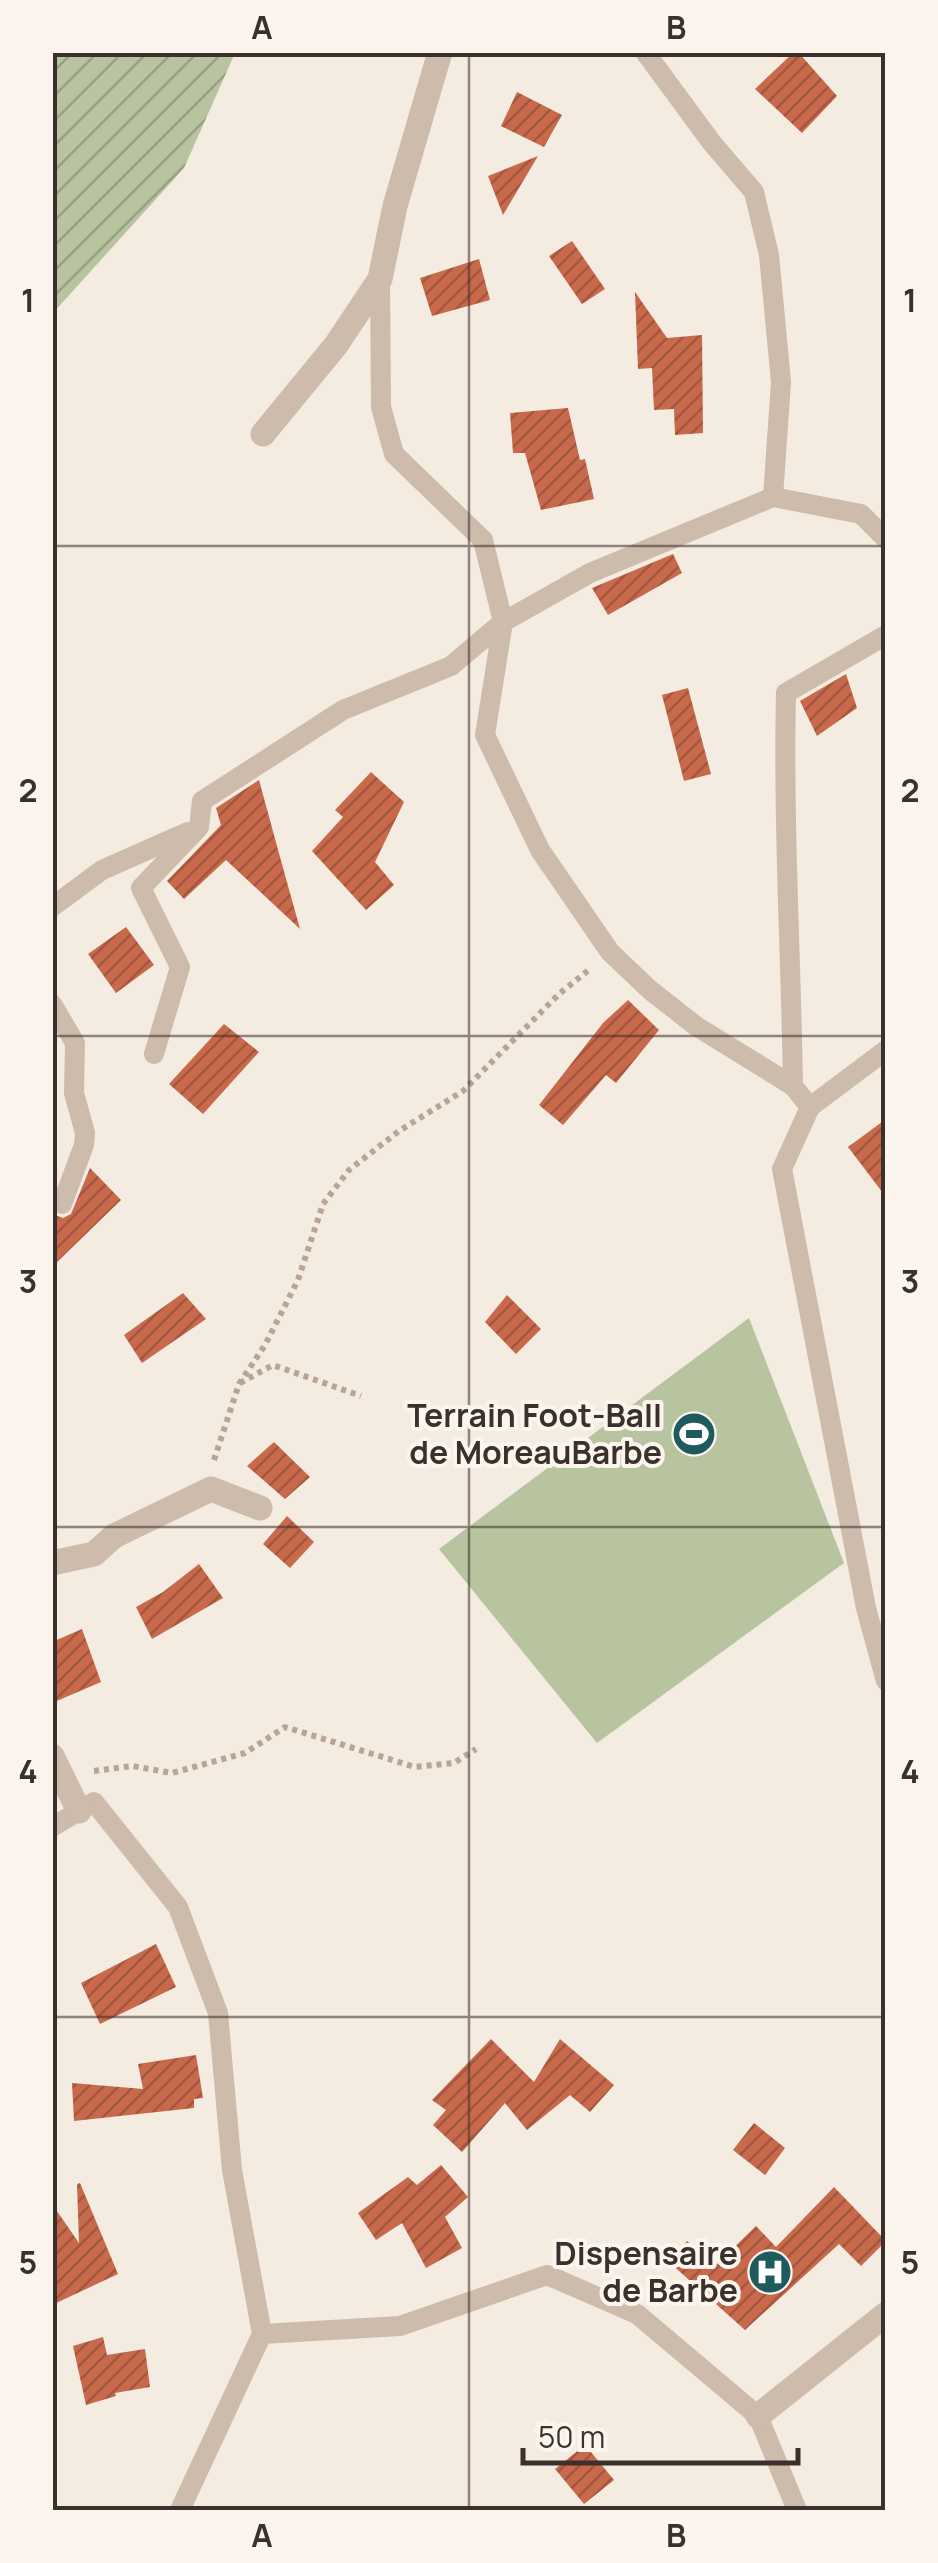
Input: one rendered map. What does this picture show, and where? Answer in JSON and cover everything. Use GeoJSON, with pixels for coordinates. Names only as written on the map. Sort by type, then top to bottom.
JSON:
{"type":"FeatureCollection","features":[{"type":"Feature","properties":{"kind":"street"},"geometry":{"type":"LineString","coordinates":[[264,434],[336,345],[380,279],[395,206],[440,52]]}},
{"type":"Feature","properties":{"kind":"street"},"geometry":{"type":"LineString","coordinates":[[52,1563],[94,1554],[114,1536],[211,1489],[260,1508]]}},
{"type":"Feature","properties":{"kind":"street"},"geometry":{"type":"LineString","coordinates":[[52,1756],[79,1811]]}},
{"type":"Feature","properties":{"kind":"street"},"geometry":{"type":"LineString","coordinates":[[758,2416],[886,2314]]}},
{"type":"Feature","properties":{"kind":"lane"},"geometry":{"type":"LineString","coordinates":[[645,52],[712,143],[754,192],[769,255],[781,382],[773,497]]}},
{"type":"Feature","properties":{"kind":"lane"},"geometry":{"type":"LineString","coordinates":[[380,279],[381,407],[394,454],[483,540],[503,622],[486,735],[540,850],[610,952],[696,1026],[793,1086],[810,1107]]}},
{"type":"Feature","properties":{"kind":"lane"},"geometry":{"type":"LineString","coordinates":[[154,1054],[180,967],[141,888],[199,827],[202,801],[342,710],[451,666],[503,622],[590,573],[773,497],[862,514],[886,539]]}},
{"type":"Feature","properties":{"kind":"lane"},"geometry":{"type":"LineString","coordinates":[[793,1086],[784,802],[786,693],[886,635]]}},
{"type":"Feature","properties":{"kind":"lane"},"geometry":{"type":"LineString","coordinates":[[52,906],[102,870],[199,827]]}},
{"type":"Feature","properties":{"kind":"lane"},"geometry":{"type":"LineString","coordinates":[[52,1004],[75,1043],[74,1094],[85,1134],[62,1204]]}},
{"type":"Feature","properties":{"kind":"lane"},"geometry":{"type":"LineString","coordinates":[[886,1050],[810,1107],[782,1169],[866,1608],[886,1681]]}},
{"type":"Feature","properties":{"kind":"lane"},"geometry":{"type":"LineString","coordinates":[[52,1827],[94,1802],[178,1906],[218,2013],[232,2170],[262,2334],[180,2510]]}},
{"type":"Feature","properties":{"kind":"lane"},"geometry":{"type":"LineString","coordinates":[[262,2334],[400,2326],[547,2276],[636,2314],[758,2416],[796,2510]]}},
{"type":"Feature","properties":{"kind":"path"},"geometry":{"type":"LineString","coordinates":[[211,1489],[214,1460],[239,1384],[265,1345],[298,1280],[323,1204],[349,1170],[398,1131],[463,1091],[559,994],[610,952]]}},
{"type":"Feature","properties":{"kind":"path"},"geometry":{"type":"LineString","coordinates":[[239,1384],[273,1365],[361,1396]]}},
{"type":"Feature","properties":{"kind":"path"},"geometry":{"type":"LineString","coordinates":[[80,1766],[96,1772],[132,1766],[172,1772],[245,1753],[285,1727],[414,1767],[454,1764],[476,1748]]}},
{"type":"Feature","properties":{"kind":"green space"},"geometry":{"type":"Polygon","coordinates":[[[53,52],[235,53],[184,168],[53,313],[53,52]]]}},
{"type":"Feature","properties":{"kind":"green space","name":"Terrain Foot-Ball de MoreauBarbe"},"geometry":{"type":"Polygon","coordinates":[[[749,1318],[844,1563],[597,1743],[439,1549],[749,1318]]]}},
{"type":"Feature","properties":{"kind":"building"},"geometry":{"type":"Polygon","coordinates":[[[794,52],[837,96],[802,133],[755,89],[794,52]]]}},
{"type":"Feature","properties":{"kind":"building"},"geometry":{"type":"Polygon","coordinates":[[[517,92],[562,115],[544,147],[501,126],[517,92]]]}},
{"type":"Feature","properties":{"kind":"building"},"geometry":{"type":"Polygon","coordinates":[[[538,156],[503,215],[488,176],[538,156]]]}},
{"type":"Feature","properties":{"kind":"building"},"geometry":{"type":"Polygon","coordinates":[[[572,241],[605,289],[582,304],[549,256],[572,241]]]}},
{"type":"Feature","properties":{"kind":"building"},"geometry":{"type":"Polygon","coordinates":[[[479,259],[490,300],[432,316],[420,278],[479,259]]]}},
{"type":"Feature","properties":{"kind":"building"},"geometry":{"type":"Polygon","coordinates":[[[635,292],[667,338],[702,335],[703,433],[675,435],[674,409],[654,410],[652,368],[638,369],[635,292]]]}},
{"type":"Feature","properties":{"kind":"building"},"geometry":{"type":"Polygon","coordinates":[[[568,408],[594,499],[541,510],[525,453],[513,453],[510,413],[568,408]]]}},
{"type":"Feature","properties":{"kind":"building"},"geometry":{"type":"Polygon","coordinates":[[[673,554],[682,573],[608,615],[592,588],[673,554]]]}},
{"type":"Feature","properties":{"kind":"building"},"geometry":{"type":"Polygon","coordinates":[[[846,674],[857,708],[817,736],[800,701],[846,674]]]}},
{"type":"Feature","properties":{"kind":"building"},"geometry":{"type":"Polygon","coordinates":[[[688,688],[711,774],[684,781],[662,695],[688,688]]]}},
{"type":"Feature","properties":{"kind":"building"},"geometry":{"type":"Polygon","coordinates":[[[371,772],[404,802],[375,862],[394,885],[366,910],[312,851],[343,817],[335,810],[371,772]]]}},
{"type":"Feature","properties":{"kind":"building"},"geometry":{"type":"Polygon","coordinates":[[[259,780],[300,929],[226,860],[184,899],[167,881],[221,825],[216,808],[259,780]]]}},
{"type":"Feature","properties":{"kind":"building"},"geometry":{"type":"Polygon","coordinates":[[[126,927],[154,965],[116,993],[88,954],[126,927]]]}},
{"type":"Feature","properties":{"kind":"building"},"geometry":{"type":"Polygon","coordinates":[[[628,1000],[659,1030],[616,1083],[606,1075],[563,1125],[539,1105],[603,1023],[628,1000]]]}},
{"type":"Feature","properties":{"kind":"building"},"geometry":{"type":"Polygon","coordinates":[[[224,1024],[259,1052],[203,1114],[169,1084],[224,1024]]]}},
{"type":"Feature","properties":{"kind":"building"},"geometry":{"type":"Polygon","coordinates":[[[886,1119],[886,1197],[848,1147],[886,1119]]]}},
{"type":"Feature","properties":{"kind":"building"},"geometry":{"type":"Polygon","coordinates":[[[90,1168],[121,1200],[52,1267],[52,1214],[63,1218],[71,1214],[90,1168]]]}},
{"type":"Feature","properties":{"kind":"building"},"geometry":{"type":"Polygon","coordinates":[[[183,1293],[206,1319],[142,1363],[124,1335],[183,1293]]]}},
{"type":"Feature","properties":{"kind":"building"},"geometry":{"type":"Polygon","coordinates":[[[507,1295],[541,1329],[516,1354],[485,1322],[507,1295]]]}},
{"type":"Feature","properties":{"kind":"building"},"geometry":{"type":"Polygon","coordinates":[[[274,1442],[310,1477],[285,1499],[247,1466],[274,1442]]]}},
{"type":"Feature","properties":{"kind":"building"},"geometry":{"type":"Polygon","coordinates":[[[287,1516],[314,1542],[290,1568],[263,1544],[287,1516]]]}},
{"type":"Feature","properties":{"kind":"building"},"geometry":{"type":"Polygon","coordinates":[[[199,1564],[223,1598],[152,1639],[136,1607],[199,1564]]]}},
{"type":"Feature","properties":{"kind":"building"},"geometry":{"type":"Polygon","coordinates":[[[82,1629],[101,1682],[52,1703],[52,1642],[82,1629]]]}},
{"type":"Feature","properties":{"kind":"building"},"geometry":{"type":"Polygon","coordinates":[[[156,1944],[176,1987],[100,2024],[81,1983],[156,1944]]]}},
{"type":"Feature","properties":{"kind":"building"},"geometry":{"type":"Polygon","coordinates":[[[491,2039],[534,2082],[560,2039],[614,2085],[590,2112],[570,2095],[527,2130],[505,2103],[462,2152],[433,2125],[446,2110],[432,2100],[491,2039]]]}},
{"type":"Feature","properties":{"kind":"building"},"geometry":{"type":"Polygon","coordinates":[[[196,2055],[203,2098],[194,2099],[194,2108],[74,2121],[72,2083],[143,2089],[138,2064],[196,2055]]]}},
{"type":"Feature","properties":{"kind":"building"},"geometry":{"type":"Polygon","coordinates":[[[754,2123],[785,2148],[765,2175],[733,2150],[754,2123]]]}},
{"type":"Feature","properties":{"kind":"building"},"geometry":{"type":"Polygon","coordinates":[[[441,2165],[468,2197],[445,2217],[462,2248],[426,2268],[402,2223],[376,2240],[358,2213],[408,2177],[417,2185],[441,2165]]]}},
{"type":"Feature","properties":{"kind":"building"},"geometry":{"type":"Polygon","coordinates":[[[80,2183],[118,2274],[52,2305],[52,2204],[79,2243],[80,2183]]]}},
{"type":"Feature","properties":{"kind":"building"},"geometry":{"type":"Polygon","coordinates":[[[834,2187],[886,2241],[861,2266],[839,2244],[745,2330],[669,2262],[687,2241],[715,2266],[756,2226],[776,2247],[834,2187]]]}},
{"type":"Feature","properties":{"kind":"building"},"geometry":{"type":"Polygon","coordinates":[[[103,2337],[107,2355],[145,2349],[150,2387],[115,2393],[116,2396],[86,2405],[73,2346],[103,2337]]]}},
{"type":"Feature","properties":{"kind":"building"},"geometry":{"type":"Polygon","coordinates":[[[585,2445],[614,2480],[584,2504],[555,2469],[585,2445]]]}},
{"type":"Feature","properties":{"kind":"place","name":"Terrain Foot-Ball de MoreauBarbe"},"geometry":{"type":"Point","coordinates":[694,1434]}},
{"type":"Feature","properties":{"kind":"place","name":"Dispensaire de Barbe"},"geometry":{"type":"Point","coordinates":[770,2272]}}]}
